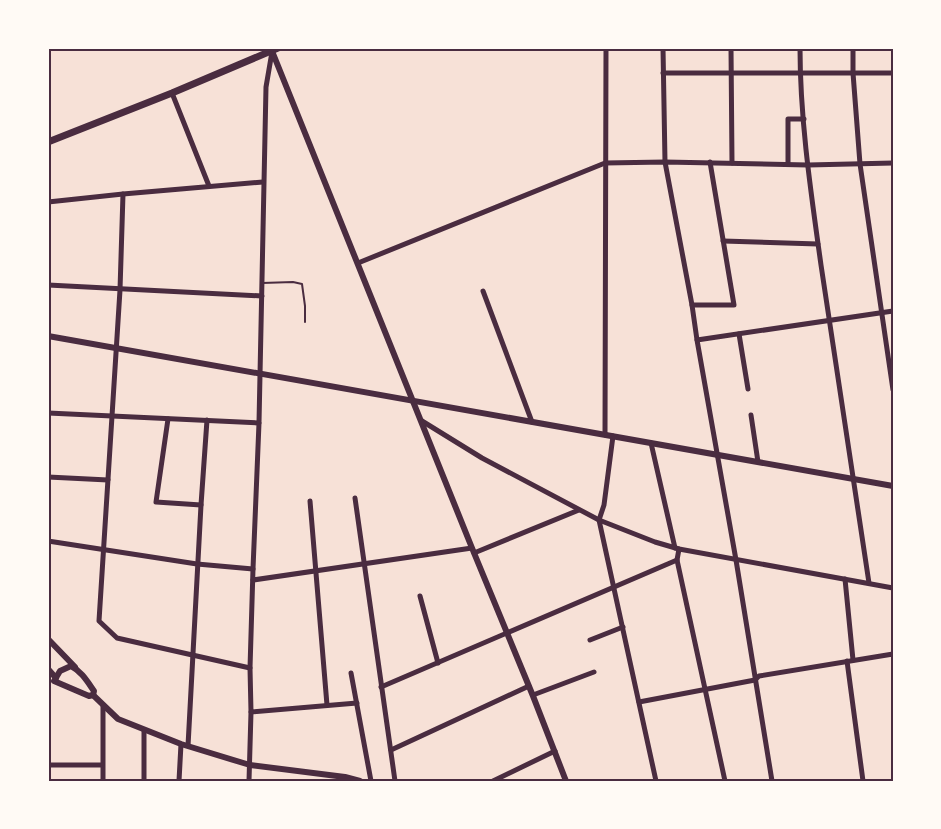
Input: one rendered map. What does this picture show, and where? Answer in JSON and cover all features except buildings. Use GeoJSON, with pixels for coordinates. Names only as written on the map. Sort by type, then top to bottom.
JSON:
{"type":"FeatureCollection","features":[{"type":"Feature","properties":{"kind":"main road"},"geometry":{"type":"LineString","coordinates":[[48,142],[172,93],[274,49]]}},
{"type":"Feature","properties":{"kind":"street"},"geometry":{"type":"LineString","coordinates":[[605,435],[606,48]]}},
{"type":"Feature","properties":{"kind":"street"},"geometry":{"type":"LineString","coordinates":[[663,48],[665,162],[692,305],[772,781]]}},
{"type":"Feature","properties":{"kind":"street"},"geometry":{"type":"LineString","coordinates":[[731,48],[732,163]]}},
{"type":"Feature","properties":{"kind":"street"},"geometry":{"type":"LineString","coordinates":[[800,48],[808,165],[818,244],[869,583]]}},
{"type":"Feature","properties":{"kind":"street"},"geometry":{"type":"LineString","coordinates":[[853,48],[860,164],[893,390]]}},
{"type":"Feature","properties":{"kind":"street"},"geometry":{"type":"LineString","coordinates":[[249,781],[266,87],[274,49]]}},
{"type":"Feature","properties":{"kind":"street"},"geometry":{"type":"LineString","coordinates":[[274,49],[412,401],[566,781]]}},
{"type":"Feature","properties":{"kind":"street"},"geometry":{"type":"LineString","coordinates":[[663,73],[893,73]]}},
{"type":"Feature","properties":{"kind":"street"},"geometry":{"type":"LineString","coordinates":[[172,93],[209,186]]}},
{"type":"Feature","properties":{"kind":"street"},"geometry":{"type":"LineString","coordinates":[[788,164],[789,119],[804,119]]}},
{"type":"Feature","properties":{"kind":"street"},"geometry":{"type":"LineString","coordinates":[[358,263],[605,163],[710,162],[808,165],[893,163]]}},
{"type":"Feature","properties":{"kind":"street"},"geometry":{"type":"LineString","coordinates":[[692,305],[734,305],[710,162]]}},
{"type":"Feature","properties":{"kind":"street"},"geometry":{"type":"LineString","coordinates":[[48,202],[263,182]]}},
{"type":"Feature","properties":{"kind":"street"},"geometry":{"type":"LineString","coordinates":[[123,194],[117,348],[99,621],[117,638],[250,668]]}},
{"type":"Feature","properties":{"kind":"street"},"geometry":{"type":"LineString","coordinates":[[723,241],[818,244]]}},
{"type":"Feature","properties":{"kind":"street"},"geometry":{"type":"LineString","coordinates":[[48,285],[262,296]]}},
{"type":"Feature","properties":{"kind":"street"},"geometry":{"type":"LineString","coordinates":[[483,291],[532,422]]}},
{"type":"Feature","properties":{"kind":"street"},"geometry":{"type":"LineString","coordinates":[[697,340],[893,311]]}},
{"type":"Feature","properties":{"kind":"street"},"geometry":{"type":"LineString","coordinates":[[739,334],[748,388]]}},
{"type":"Feature","properties":{"kind":"street"},"geometry":{"type":"LineString","coordinates":[[48,336],[893,486]]}},
{"type":"Feature","properties":{"kind":"street"},"geometry":{"type":"LineString","coordinates":[[48,412],[259,423]]}},
{"type":"Feature","properties":{"kind":"street"},"geometry":{"type":"LineString","coordinates":[[751,415],[758,462]]}},
{"type":"Feature","properties":{"kind":"street"},"geometry":{"type":"LineString","coordinates":[[168,419],[156,502],[201,505]]}},
{"type":"Feature","properties":{"kind":"street"},"geometry":{"type":"LineString","coordinates":[[189,746],[197,564],[207,420]]}},
{"type":"Feature","properties":{"kind":"street"},"geometry":{"type":"LineString","coordinates":[[422,421],[482,458],[579,510],[655,542],[736,560],[893,588]]}},
{"type":"Feature","properties":{"kind":"street"},"geometry":{"type":"LineString","coordinates":[[613,436],[604,505],[599,520],[656,781]]}},
{"type":"Feature","properties":{"kind":"street"},"geometry":{"type":"LineString","coordinates":[[651,443],[677,548],[677,560],[724,781]]}},
{"type":"Feature","properties":{"kind":"street"},"geometry":{"type":"LineString","coordinates":[[48,477],[108,480]]}},
{"type":"Feature","properties":{"kind":"street"},"geometry":{"type":"LineString","coordinates":[[355,498],[395,781]]}},
{"type":"Feature","properties":{"kind":"street"},"geometry":{"type":"LineString","coordinates":[[310,501],[327,705]]}},
{"type":"Feature","properties":{"kind":"street"},"geometry":{"type":"LineString","coordinates":[[253,580],[473,550],[579,510]]}},
{"type":"Feature","properties":{"kind":"street"},"geometry":{"type":"LineString","coordinates":[[48,541],[197,564],[253,569]]}},
{"type":"Feature","properties":{"kind":"street"},"geometry":{"type":"LineString","coordinates":[[381,687],[677,560]]}},
{"type":"Feature","properties":{"kind":"street"},"geometry":{"type":"LineString","coordinates":[[845,579],[850,660],[863,781]]}},
{"type":"Feature","properties":{"kind":"street"},"geometry":{"type":"LineString","coordinates":[[420,596],[438,663]]}},
{"type":"Feature","properties":{"kind":"street"},"geometry":{"type":"LineString","coordinates":[[590,640],[623,627]]}},
{"type":"Feature","properties":{"kind":"street"},"geometry":{"type":"LineString","coordinates":[[48,639],[94,691],[93,695],[118,719],[181,744],[250,765],[360,781]]}},
{"type":"Feature","properties":{"kind":"street"},"geometry":{"type":"LineString","coordinates":[[639,702],[755,680],[759,676],[893,654]]}},
{"type":"Feature","properties":{"kind":"street"},"geometry":{"type":"LineString","coordinates":[[53,680],[65,668],[70,666],[77,670]]}},
{"type":"Feature","properties":{"kind":"street"},"geometry":{"type":"LineString","coordinates":[[48,669],[53,680],[89,696],[93,695]]}},
{"type":"Feature","properties":{"kind":"street"},"geometry":{"type":"LineString","coordinates":[[533,695],[594,672]]}},
{"type":"Feature","properties":{"kind":"street"},"geometry":{"type":"LineString","coordinates":[[351,673],[371,781]]}},
{"type":"Feature","properties":{"kind":"street"},"geometry":{"type":"LineString","coordinates":[[391,750],[529,686]]}},
{"type":"Feature","properties":{"kind":"street"},"geometry":{"type":"LineString","coordinates":[[251,712],[357,703]]}},
{"type":"Feature","properties":{"kind":"street"},"geometry":{"type":"LineString","coordinates":[[103,705],[103,781]]}},
{"type":"Feature","properties":{"kind":"street"},"geometry":{"type":"LineString","coordinates":[[144,730],[144,781]]}},
{"type":"Feature","properties":{"kind":"street"},"geometry":{"type":"LineString","coordinates":[[179,781],[181,744]]}},
{"type":"Feature","properties":{"kind":"street"},"geometry":{"type":"LineString","coordinates":[[493,781],[555,751]]}},
{"type":"Feature","properties":{"kind":"street"},"geometry":{"type":"LineString","coordinates":[[48,765],[102,765]]}},
{"type":"Feature","properties":{"kind":"lane"},"geometry":{"type":"LineString","coordinates":[[262,283],[302,284],[306,322]]}}]}
